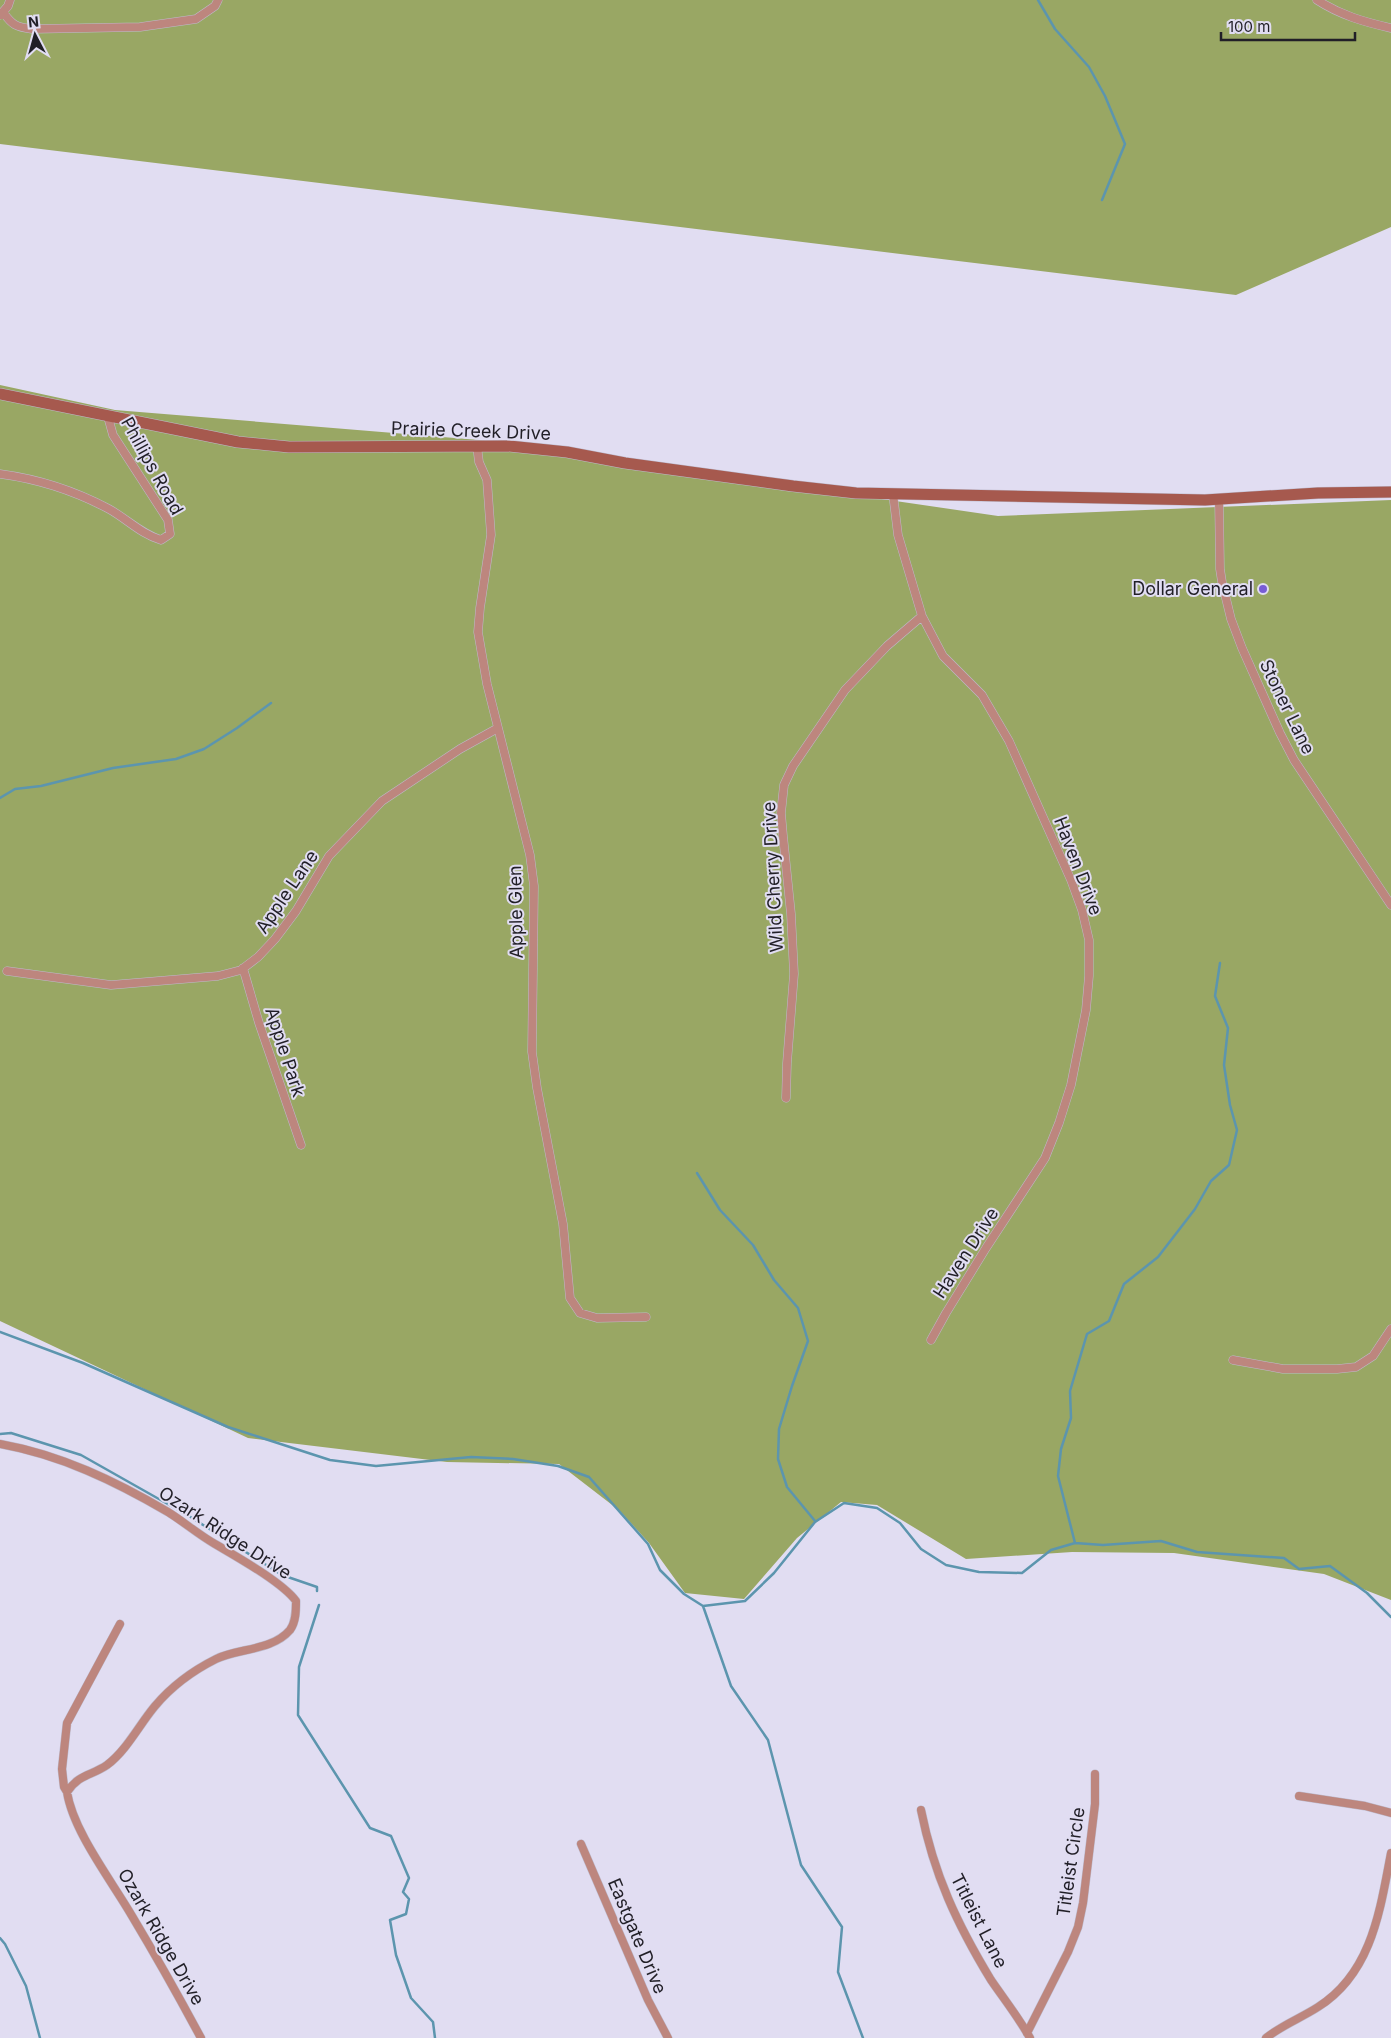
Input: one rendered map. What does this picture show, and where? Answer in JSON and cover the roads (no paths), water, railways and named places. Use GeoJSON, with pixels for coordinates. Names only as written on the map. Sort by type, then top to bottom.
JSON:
{"type":"FeatureCollection","features":[{"type":"Feature","properties":{"kind":"main road","name":"Prairie Creek Drive"},"geometry":{"type":"LineString","coordinates":[[0,394],[238,442],[289,446],[509,446],[567,452],[833,491],[1148,500],[1391,492]]}},
{"type":"Feature","properties":{"kind":"street"},"geometry":{"type":"LineString","coordinates":[[10,0],[1,14],[18,28],[32,29],[140,27],[196,19],[215,6],[218,0]]}},
{"type":"Feature","properties":{"kind":"street"},"geometry":{"type":"LineString","coordinates":[[1317,0],[1332,10],[1361,22],[1391,28]]}},
{"type":"Feature","properties":{"kind":"street","name":"Phillips Road"},"geometry":{"type":"LineString","coordinates":[[0,474],[50,484],[90,500],[111,510],[148,536],[161,540],[170,534],[168,520],[113,435],[108,417]]}},
{"type":"Feature","properties":{"kind":"street","name":"Apple Glen"},"geometry":{"type":"LineString","coordinates":[[476,446],[479,462],[487,480],[491,535],[478,632],[498,728],[530,856],[534,886],[532,1052],[563,1224],[570,1298],[580,1313],[597,1318],[646,1317]]}},
{"type":"Feature","properties":{"kind":"street","name":"Haven Drive"},"geometry":{"type":"LineString","coordinates":[[893,494],[898,535],[922,616],[944,656],[982,695],[1009,741],[1022,766],[1072,880],[1082,910],[1088,940],[1090,976],[1086,1010],[1070,1085],[1060,1123],[1045,1158],[986,1248],[946,1313],[932,1340]]}},
{"type":"Feature","properties":{"kind":"street","name":"Stoner Lane"},"geometry":{"type":"LineString","coordinates":[[1219,499],[1220,569],[1231,619],[1242,648],[1294,760],[1391,905]]}},
{"type":"Feature","properties":{"kind":"street","name":"Wild Cherry Drive"},"geometry":{"type":"LineString","coordinates":[[786,1098],[794,974],[791,914],[782,836],[781,813],[784,785],[793,766],[846,690],[887,646],[922,616]]}},
{"type":"Feature","properties":{"kind":"street","name":"Apple Lane"},"geometry":{"type":"LineString","coordinates":[[7,971],[111,985],[218,976],[243,968],[258,957],[275,939],[296,911],[329,856],[382,801],[460,749],[498,728]]}},
{"type":"Feature","properties":{"kind":"street","name":"Apple Park"},"geometry":{"type":"LineString","coordinates":[[243,968],[259,1023],[301,1145]]}},
{"type":"Feature","properties":{"kind":"street"},"geometry":{"type":"LineString","coordinates":[[1233,1360],[1283,1369],[1356,1367],[1373,1356],[1391,1328]]}},
{"type":"Feature","properties":{"kind":"street","name":"Ozark Ridge Drive"},"geometry":{"type":"LineString","coordinates":[[0,1444],[33,1450],[114,1482],[170,1514],[194,1532],[278,1584],[296,1601],[296,1614],[290,1629],[276,1640],[217,1658],[182,1681],[156,1705],[123,1748],[107,1765],[74,1781],[67,1792],[69,1806],[79,1829],[137,1925],[201,2038]]}},
{"type":"Feature","properties":{"kind":"street"},"geometry":{"type":"LineString","coordinates":[[67,1792],[64,1787],[62,1769],[67,1723],[120,1624]]}},
{"type":"Feature","properties":{"kind":"street","name":"Titleist Circle"},"geometry":{"type":"LineString","coordinates":[[1028,2036],[1078,1927],[1083,1903],[1094,1804],[1094,1774]]}},
{"type":"Feature","properties":{"kind":"street"},"geometry":{"type":"LineString","coordinates":[[1299,1796],[1365,1806],[1391,1813]]}},
{"type":"Feature","properties":{"kind":"street","name":"Titleist Lane"},"geometry":{"type":"LineString","coordinates":[[921,1810],[927,1841],[948,1899],[980,1962],[1028,2036]]}},
{"type":"Feature","properties":{"kind":"street","name":"Eastgate Drive"},"geometry":{"type":"LineString","coordinates":[[581,1844],[648,2000],[668,2038]]}},
{"type":"Feature","properties":{"kind":"street"},"geometry":{"type":"LineString","coordinates":[[1266,2038],[1281,2026],[1319,2006],[1346,1983],[1358,1966],[1378,1920],[1391,1853]]}},
{"type":"Feature","properties":{"kind":"waterway"},"geometry":{"type":"LineString","coordinates":[[1038,0],[1055,29],[1089,67],[1105,96],[1125,144],[1102,200]]}},
{"type":"Feature","properties":{"kind":"waterway"},"geometry":{"type":"LineString","coordinates":[[0,798],[15,789],[41,786],[113,768],[176,759],[204,749],[271,703]]}},
{"type":"Feature","properties":{"kind":"waterway"},"geometry":{"type":"LineString","coordinates":[[1075,1543],[1058,1476],[1061,1449],[1071,1418],[1070,1391],[1087,1334],[1109,1321],[1124,1284],[1158,1257],[1195,1209],[1211,1181],[1229,1165],[1237,1130],[1230,1105],[1224,1065],[1228,1028],[1215,996],[1220,963]]}},
{"type":"Feature","properties":{"kind":"waterway"},"geometry":{"type":"LineString","coordinates":[[697,1173],[720,1210],[753,1245],[774,1280],[798,1308],[808,1341],[779,1429],[778,1459],[787,1487],[815,1521]]}},
{"type":"Feature","properties":{"kind":"waterway"},"geometry":{"type":"LineString","coordinates":[[0,1332],[83,1363],[228,1427],[330,1460],[376,1466],[471,1457],[513,1459],[558,1466],[589,1477],[648,1544],[660,1570],[684,1594],[703,1606],[745,1601],[774,1573],[815,1522],[844,1503],[877,1508],[900,1523],[921,1549],[946,1565],[979,1572],[1022,1573],[1051,1550],[1075,1543],[1103,1545],[1161,1541],[1197,1552],[1284,1558],[1299,1569],[1330,1566],[1367,1593],[1391,1617]]}},
{"type":"Feature","properties":{"kind":"waterway"},"geometry":{"type":"LineString","coordinates":[[0,1434],[11,1433],[81,1455],[189,1516],[282,1575],[317,1587],[317,1591]]}},
{"type":"Feature","properties":{"kind":"waterway"},"geometry":{"type":"LineString","coordinates":[[319,1605],[299,1667],[298,1715],[370,1828],[391,1836],[409,1878],[403,1892],[409,1899],[406,1914],[390,1920],[396,1955],[411,1998],[433,2022],[435,2038]]}},
{"type":"Feature","properties":{"kind":"waterway"},"geometry":{"type":"LineString","coordinates":[[703,1606],[731,1686],[768,1740],[801,1865],[842,1927],[838,1972],[863,2038]]}},
{"type":"Feature","properties":{"kind":"waterway"},"geometry":{"type":"LineString","coordinates":[[0,1938],[5,1944],[26,1986],[40,2038]]}},
{"type":"Feature","properties":{"kind":"place","name":"Dollar General"},"geometry":{"type":"Point","coordinates":[1263,589]}}]}
